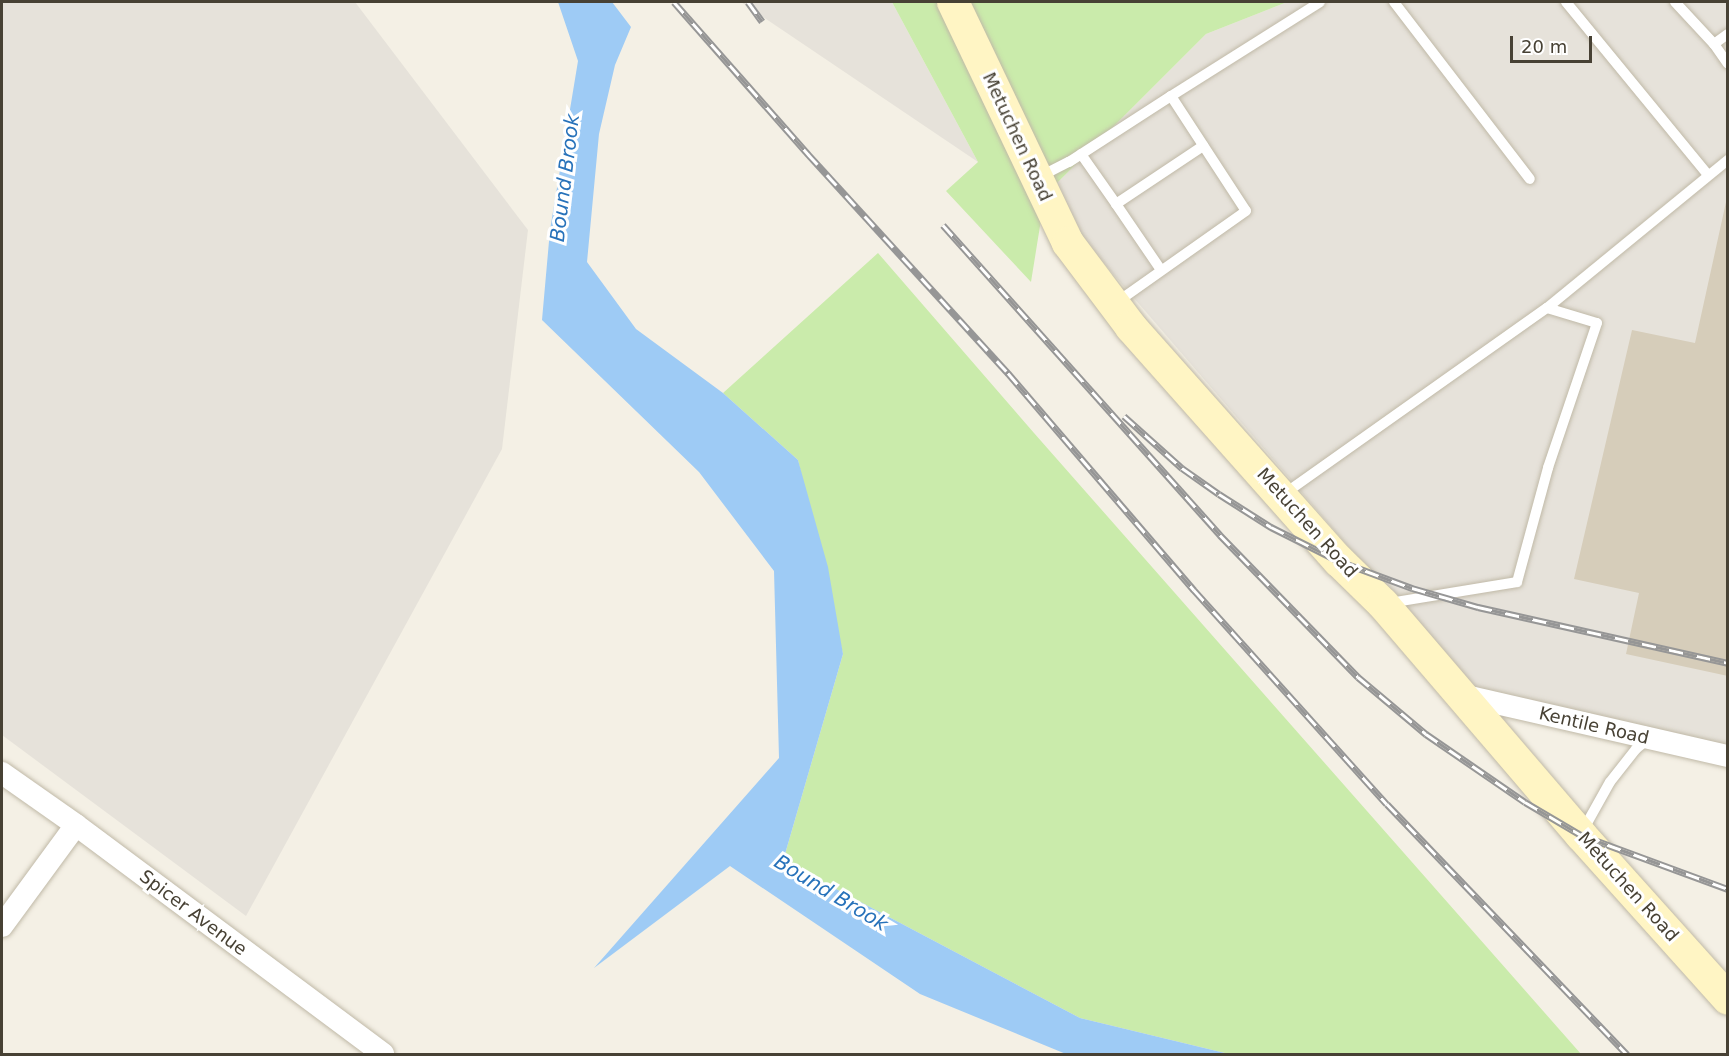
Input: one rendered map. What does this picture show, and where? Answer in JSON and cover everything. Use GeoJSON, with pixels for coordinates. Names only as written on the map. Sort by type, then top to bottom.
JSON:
{"type":"FeatureCollection","features":[{"type":"Feature","properties":{"kind":"street","name":"Metuchen Road"},"geometry":{"type":"LineString","coordinates":[[953,2],[1068,243],[1131,327],[1339,561],[1383,604],[1581,835],[1728,999]]}},
{"type":"Feature","properties":{"kind":"street","name":"Kentile Road"},"geometry":{"type":"LineString","coordinates":[[1461,695],[1728,756]]}},
{"type":"Feature","properties":{"kind":"street","name":"Spicer Avenue"},"geometry":{"type":"LineString","coordinates":[[2,773],[76,825],[383,1054]]}},
{"type":"Feature","properties":{"kind":"street"},"geometry":{"type":"LineString","coordinates":[[2,926],[76,825]]}},
{"type":"Feature","properties":{"kind":"lane"},"geometry":{"type":"LineString","coordinates":[[1037,178],[1069,162],[1320,2]]}},
{"type":"Feature","properties":{"kind":"lane"},"geometry":{"type":"LineString","coordinates":[[1394,2],[1530,179]]}},
{"type":"Feature","properties":{"kind":"lane"},"geometry":{"type":"LineString","coordinates":[[1566,2],[1708,175]]}},
{"type":"Feature","properties":{"kind":"lane"},"geometry":{"type":"LineString","coordinates":[[1675,2],[1714,44],[1728,64]]}},
{"type":"Feature","properties":{"kind":"lane"},"geometry":{"type":"LineString","coordinates":[[1714,44],[1728,34]]}},
{"type":"Feature","properties":{"kind":"lane"},"geometry":{"type":"LineString","coordinates":[[1114,303],[1246,211],[1171,96]]}},
{"type":"Feature","properties":{"kind":"lane"},"geometry":{"type":"LineString","coordinates":[[1116,204],[1203,146]]}},
{"type":"Feature","properties":{"kind":"lane"},"geometry":{"type":"LineString","coordinates":[[1081,154],[1161,270]]}},
{"type":"Feature","properties":{"kind":"lane"},"geometry":{"type":"LineString","coordinates":[[1281,496],[1547,308],[1728,160]]}},
{"type":"Feature","properties":{"kind":"lane"},"geometry":{"type":"LineString","coordinates":[[1383,604],[1517,582],[1548,468],[1598,323],[1547,308]]}},
{"type":"Feature","properties":{"kind":"lane"},"geometry":{"type":"LineString","coordinates":[[1581,835],[1610,782],[1636,749],[1649,738]]}},
{"type":"Feature","properties":{"kind":"shaded area"},"geometry":{"type":"Polygon","coordinates":[[[2,2],[355,2],[528,230],[502,449],[246,916],[2,735],[2,2]]]}},
{"type":"Feature","properties":{"kind":"shaded area"},"geometry":{"type":"Polygon","coordinates":[[[741,2],[892,2],[978,162],[741,2]]]}},
{"type":"Feature","properties":{"kind":"shaded area"},"geometry":{"type":"Polygon","coordinates":[[[1287,2],[1727,2],[1727,759],[1486,706],[1045,195],[1206,34],[1287,2]]]}},
{"type":"Feature","properties":{"kind":"green space"},"geometry":{"type":"Polygon","coordinates":[[[892,2],[1287,2],[1206,34],[1045,195],[1031,282],[946,191],[978,162],[892,2]]]}},
{"type":"Feature","properties":{"kind":"green space"},"geometry":{"type":"Polygon","coordinates":[[[878,253],[1581,1054],[1229,1054],[1080,1018],[783,861],[843,654],[798,460],[723,393],[878,253]]]}},
{"type":"Feature","properties":{"kind":"water","name":"Bound Brook"},"geometry":{"type":"Polygon","coordinates":[[[558,2],[612,2],[631,27],[615,65],[599,134],[587,262],[636,329],[723,393],[798,460],[828,567],[843,654],[783,861],[1080,1018],[1229,1054],[1066,1054],[920,994],[730,866],[594,968],[779,758],[774,571],[699,472],[542,320],[550,230],[578,61],[558,2]]]}},
{"type":"Feature","properties":{"kind":"building"},"geometry":{"type":"Polygon","coordinates":[[[1728,193],[1728,676],[1626,654],[1639,593],[1574,579],[1632,330],[1695,343],[1728,193]]]}},
{"type":"Feature","properties":{"kind":"railway"},"geometry":{"type":"LineString","coordinates":[[674,2],[808,154],[1008,373],[1194,590],[1387,804],[1627,1054]]}},
{"type":"Feature","properties":{"kind":"railway"},"geometry":{"type":"LineString","coordinates":[[748,2],[762,21]]}},
{"type":"Feature","properties":{"kind":"railway"},"geometry":{"type":"LineString","coordinates":[[943,225],[1220,535],[1358,677],[1426,734],[1525,802],[1581,835],[1728,889]]}},
{"type":"Feature","properties":{"kind":"railway"},"geometry":{"type":"LineString","coordinates":[[1124,416],[1182,468],[1219,494],[1271,527],[1339,561],[1412,588],[1478,607],[1728,663]]}}]}
